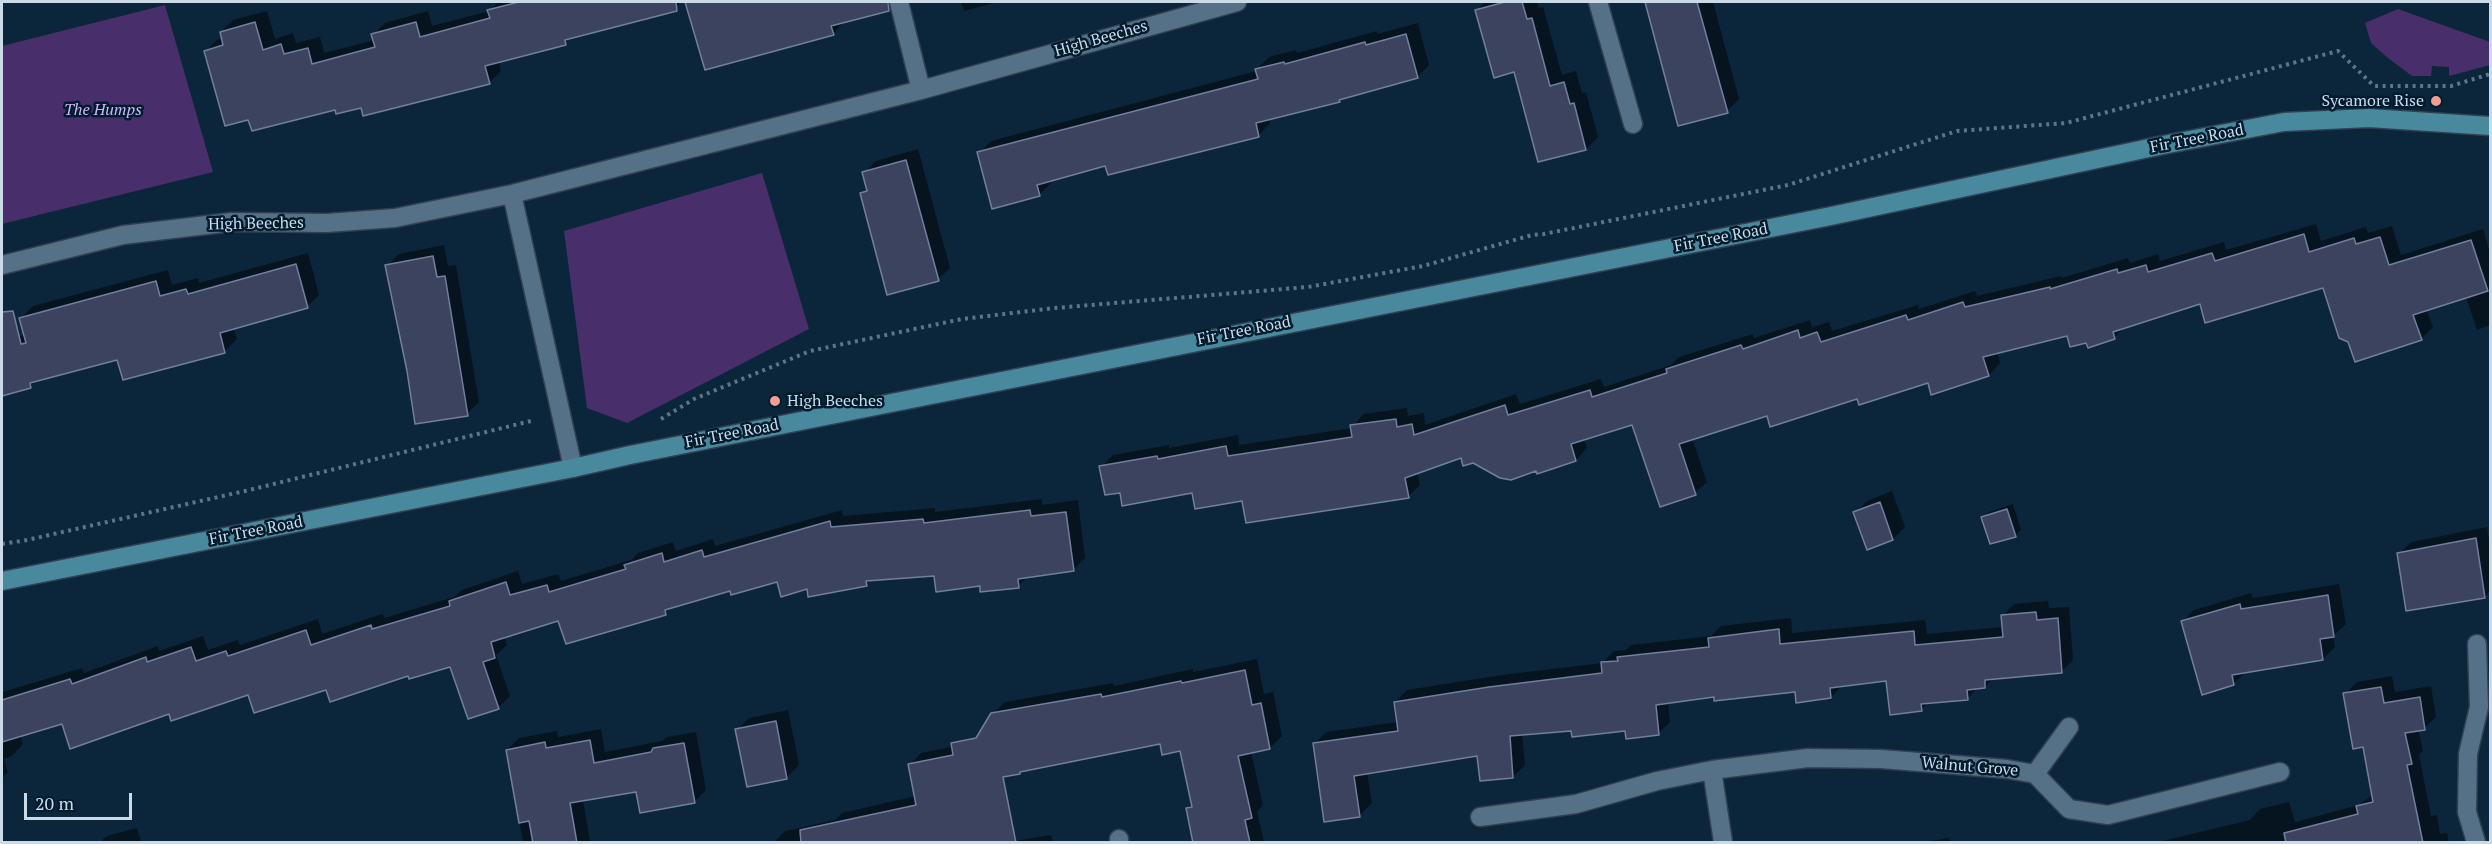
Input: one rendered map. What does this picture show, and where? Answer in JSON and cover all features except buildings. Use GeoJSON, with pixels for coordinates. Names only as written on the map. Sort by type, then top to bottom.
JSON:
{"type":"FeatureCollection","features":[{"type":"Feature","properties":{"kind":"main road","name":"Fir Tree Road"},"geometry":{"type":"LineString","coordinates":[[2,581],[1831,216],[2163,145],[2284,122],[2369,118],[2490,126]]}},
{"type":"Feature","properties":{"kind":"street"},"geometry":{"type":"LineString","coordinates":[[899,2],[921,90]]}},
{"type":"Feature","properties":{"kind":"street","name":"High Beeches"},"geometry":{"type":"LineString","coordinates":[[2,265],[123,235],[232,222],[327,223],[395,218],[512,194],[921,90],[1237,2]]}},
{"type":"Feature","properties":{"kind":"street"},"geometry":{"type":"LineString","coordinates":[[1598,2],[1633,124]]}},
{"type":"Feature","properties":{"kind":"street"},"geometry":{"type":"LineString","coordinates":[[512,194],[573,468]]}},
{"type":"Feature","properties":{"kind":"street"},"geometry":{"type":"LineString","coordinates":[[2476,843],[2468,812],[2468,754],[2485,706],[2477,644]]}},
{"type":"Feature","properties":{"kind":"street"},"geometry":{"type":"LineString","coordinates":[[2035,774],[2069,727]]}},
{"type":"Feature","properties":{"kind":"street","name":"Walnut Grove"},"geometry":{"type":"LineString","coordinates":[[1480,818],[1576,804],[1657,781],[1712,770],[1808,758],[1881,759],[2007,769],[2035,774],[2070,809],[2108,815],[2280,772]]}},
{"type":"Feature","properties":{"kind":"street"},"geometry":{"type":"LineString","coordinates":[[1712,770],[1723,843]]}},
{"type":"Feature","properties":{"kind":"path"},"geometry":{"type":"LineString","coordinates":[[630,455],[643,429],[694,399],[810,351],[962,319],[1054,308],[1308,287],[1423,266],[1532,235],[1788,185],[1957,131],[2066,123],[2338,51],[2374,86],[2451,86],[2490,74]]}},
{"type":"Feature","properties":{"kind":"path"},"geometry":{"type":"LineString","coordinates":[[2,544],[245,491],[562,412]]}},
{"type":"Feature","properties":{"kind":"green space","name":"The Humps"},"geometry":{"type":"Polygon","coordinates":[[[165,5],[213,172],[2,224],[2,46],[165,5]]]}},
{"type":"Feature","properties":{"kind":"green space"},"geometry":{"type":"Polygon","coordinates":[[[2398,9],[2490,42],[2490,65],[2449,76],[2449,67],[2432,66],[2431,76],[2412,76],[2371,43],[2365,23],[2398,9]]]}},
{"type":"Feature","properties":{"kind":"green space"},"geometry":{"type":"Polygon","coordinates":[[[762,173],[809,329],[627,423],[587,408],[564,231],[762,173]]]}},
{"type":"Feature","properties":{"kind":"place","name":"Sycamore Rise"},"geometry":{"type":"Point","coordinates":[2436,101]}},
{"type":"Feature","properties":{"kind":"place","name":"High Beeches"},"geometry":{"type":"Point","coordinates":[775,401]}}]}
